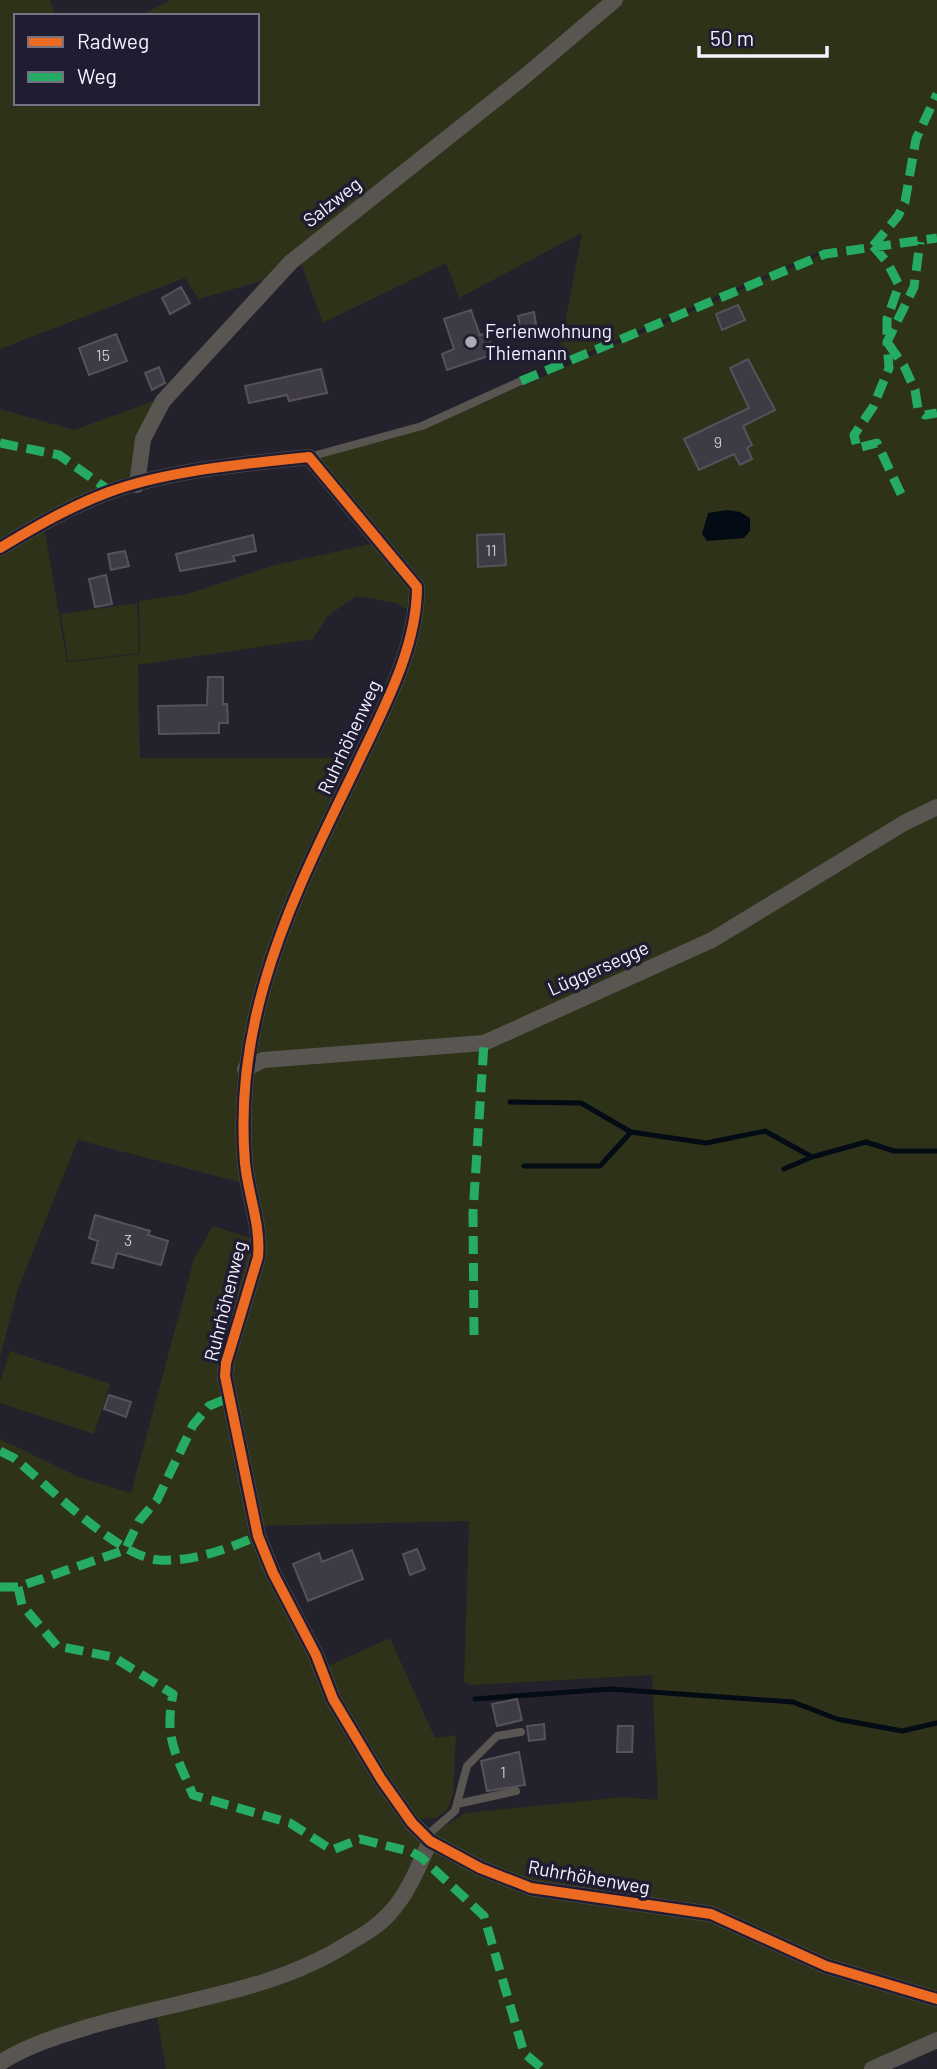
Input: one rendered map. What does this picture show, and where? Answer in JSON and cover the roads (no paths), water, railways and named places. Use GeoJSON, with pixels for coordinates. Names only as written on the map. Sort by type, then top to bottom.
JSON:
{"type":"FeatureCollection","features":[{"type":"Feature","properties":{"kind":"street","name":"Salzweg"},"geometry":{"type":"LineString","coordinates":[[137,485],[143,439],[163,401],[291,262],[524,77],[615,0]]}},
{"type":"Feature","properties":{"kind":"street"},"geometry":{"type":"LineString","coordinates":[[0,548],[48,520],[110,491],[234,465],[309,457]]}},
{"type":"Feature","properties":{"kind":"street","name":"Ruhrhöhenweg"},"geometry":{"type":"LineString","coordinates":[[309,457],[415,583],[417,594],[393,685],[291,905],[263,986],[244,1069],[245,1164],[260,1240],[258,1257],[226,1363],[225,1376],[258,1536],[272,1573],[316,1655],[333,1699],[381,1779],[427,1839],[480,1868],[531,1888],[710,1914],[826,1966],[937,1999]]}},
{"type":"Feature","properties":{"kind":"street","name":"Lüggersegge"},"geometry":{"type":"LineString","coordinates":[[244,1069],[263,1060],[484,1043],[712,940],[937,807]]}},
{"type":"Feature","properties":{"kind":"street"},"geometry":{"type":"LineString","coordinates":[[0,2063],[26,2048],[72,2032],[119,2017],[259,1985],[325,1959],[390,1914],[408,1888],[427,1839]]}},
{"type":"Feature","properties":{"kind":"street"},"geometry":{"type":"LineString","coordinates":[[872,2069],[937,2040]]}},
{"type":"Feature","properties":{"kind":"lane"},"geometry":{"type":"LineString","coordinates":[[309,457],[422,426],[521,381]]}},
{"type":"Feature","properties":{"kind":"lane"},"geometry":{"type":"LineString","coordinates":[[427,1839],[455,1811],[462,1775],[467,1766],[497,1736],[521,1732]]}},
{"type":"Feature","properties":{"kind":"lane"},"geometry":{"type":"LineString","coordinates":[[457,1804],[516,1791]]}},
{"type":"Feature","properties":{"kind":"waterway"},"geometry":{"type":"LineString","coordinates":[[510,1102],[581,1103],[631,1132],[706,1143],[765,1131],[812,1157],[866,1142],[894,1151],[937,1151]]}},
{"type":"Feature","properties":{"kind":"waterway"},"geometry":{"type":"LineString","coordinates":[[524,1166],[600,1166],[631,1132]]}},
{"type":"Feature","properties":{"kind":"waterway"},"geometry":{"type":"LineString","coordinates":[[784,1169],[812,1157]]}},
{"type":"Feature","properties":{"kind":"waterway"},"geometry":{"type":"LineString","coordinates":[[475,1699],[610,1689],[793,1702],[837,1719],[902,1731],[937,1723]]}},
{"type":"Feature","properties":{"kind":"place","name":"Ferienwohnung Thiemann"},"geometry":{"type":"Point","coordinates":[471,342]}}]}
